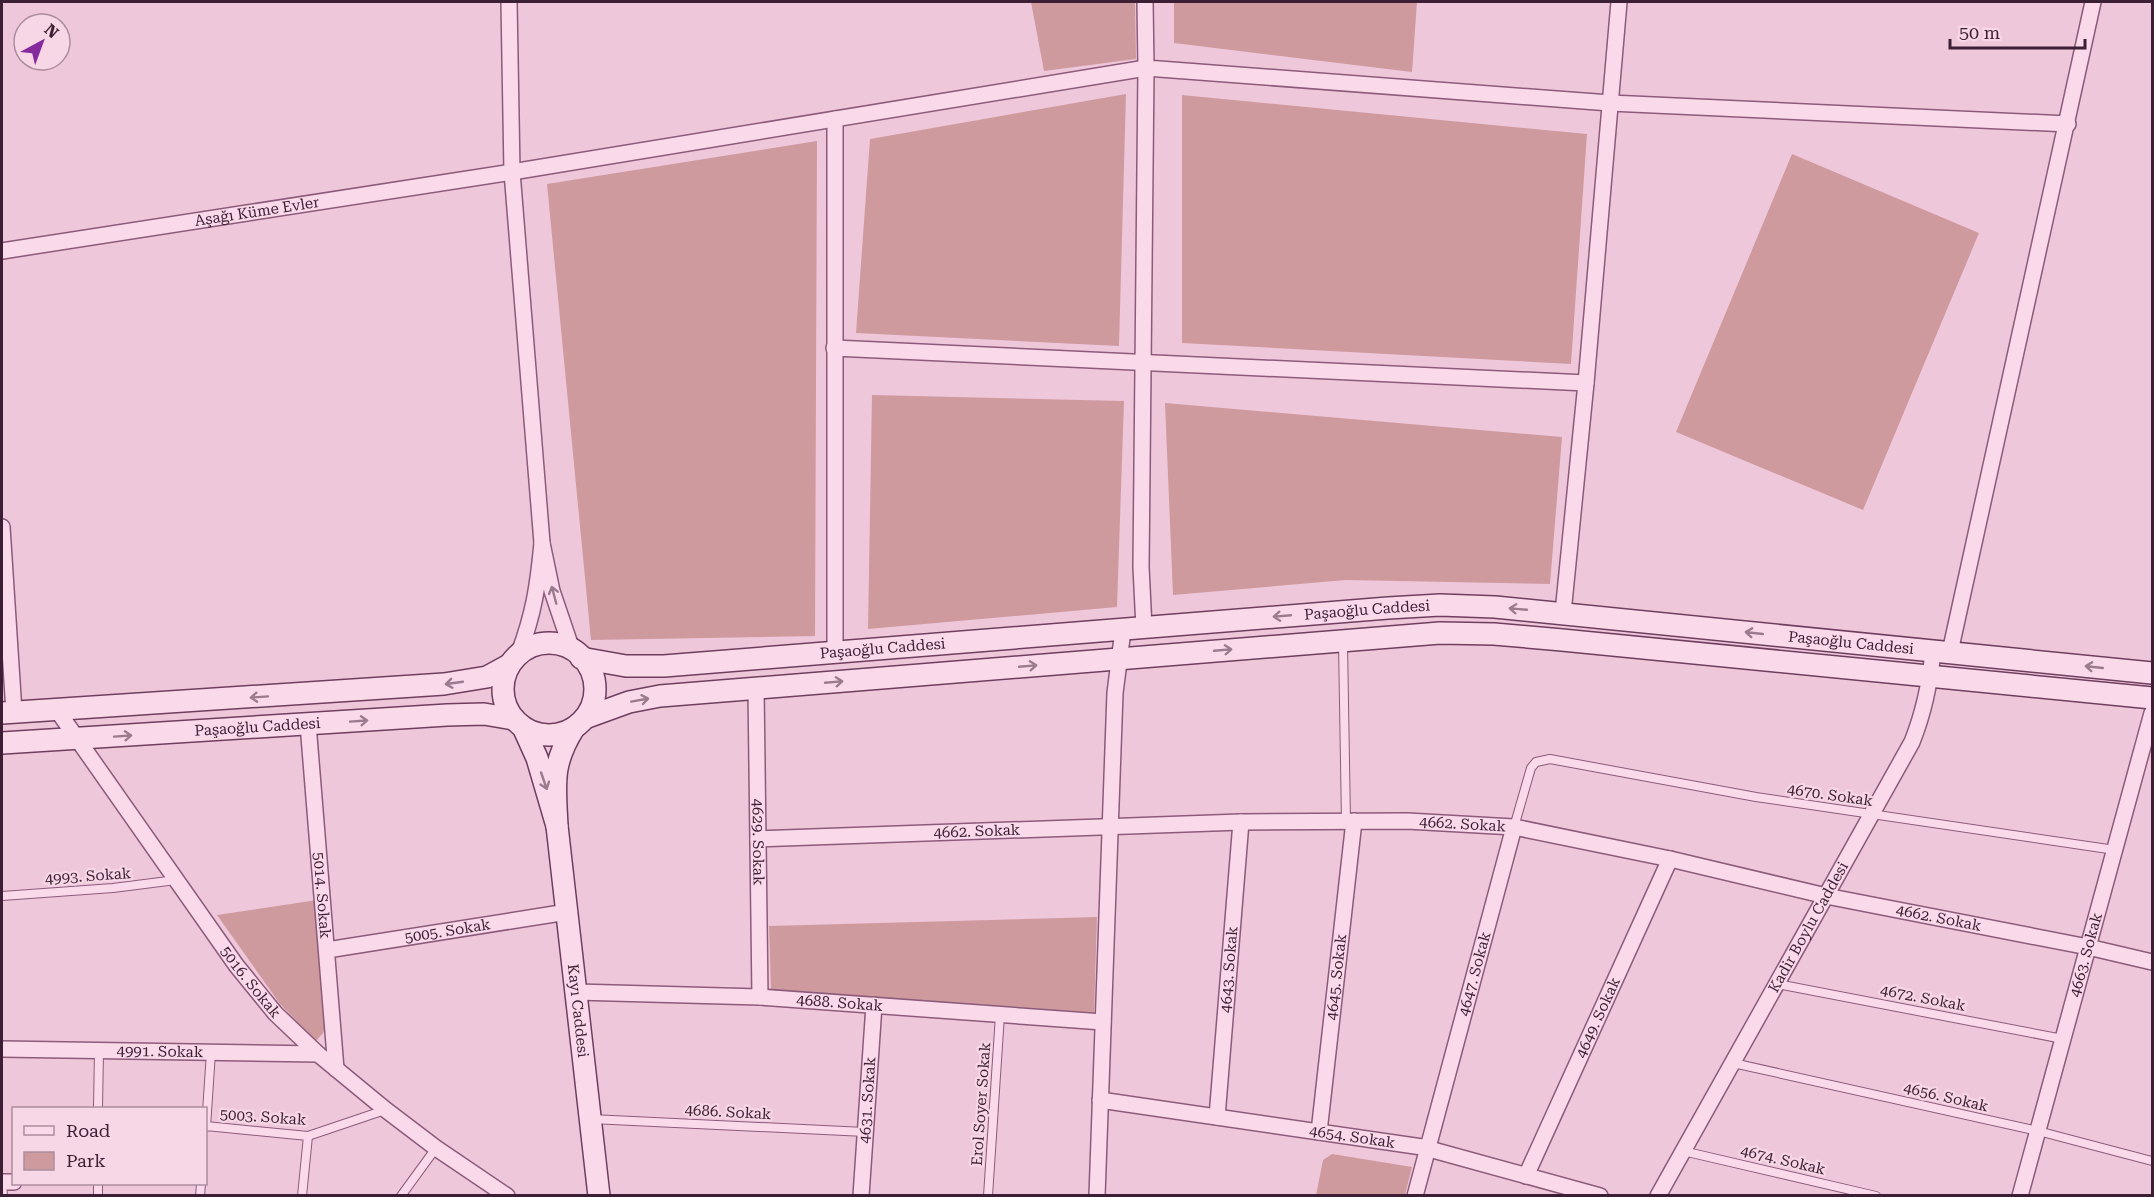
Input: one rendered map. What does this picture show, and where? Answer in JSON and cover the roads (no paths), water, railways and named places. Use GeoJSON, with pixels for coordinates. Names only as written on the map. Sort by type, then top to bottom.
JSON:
{"type":"FeatureCollection","features":[{"type":"Feature","properties":{"kind":"street"},"geometry":{"type":"LineString","coordinates":[[507,2],[512,172],[542,543],[552,591],[577,654]]}},
{"type":"Feature","properties":{"kind":"street"},"geometry":{"type":"LineString","coordinates":[[1097,1196],[1115,693],[1119,658],[1134,629],[1141,567],[1145,2]]}},
{"type":"Feature","properties":{"kind":"street"},"geometry":{"type":"LineString","coordinates":[[1563,613],[1586,383],[1619,2]]}},
{"type":"Feature","properties":{"kind":"street","name":"Kadir Boylu Caddesi"},"geometry":{"type":"LineString","coordinates":[[1658,1196],[1912,742],[1923,716],[1931,676],[1942,652],[2068,124],[2093,2]]}},
{"type":"Feature","properties":{"kind":"street","name":"Aşağı Küme Evler"},"geometry":{"type":"LineString","coordinates":[[2,251],[512,172],[1146,68],[1610,103],[2068,124]]}},
{"type":"Feature","properties":{"kind":"street"},"geometry":{"type":"LineString","coordinates":[[835,119],[835,653]]}},
{"type":"Feature","properties":{"kind":"street"},"geometry":{"type":"LineString","coordinates":[[834,348],[1586,383]]}},
{"type":"Feature","properties":{"kind":"street"},"geometry":{"type":"LineString","coordinates":[[2,527],[8,712]]}},
{"type":"Feature","properties":{"kind":"street"},"geometry":{"type":"LineString","coordinates":[[514,659],[533,646],[548,643],[564,646],[587,663],[593,677],[595,691],[592,705],[579,723],[560,734],[546,735],[518,723],[508,711],[503,696],[503,680],[531,622],[538,589],[542,543]]}},
{"type":"Feature","properties":{"kind":"street","name":"Paşaoğlu Caddesi"},"geometry":{"type":"LineString","coordinates":[[577,654],[626,666],[663,666],[1440,605],[1563,613],[2152,673]]}},
{"type":"Feature","properties":{"kind":"street","name":"Paşaoğlu Caddesi"},"geometry":{"type":"LineString","coordinates":[[579,723],[608,708],[642,699],[1440,633],[1494,634],[2152,698]]}},
{"type":"Feature","properties":{"kind":"street","name":"Paşaoğlu Caddesi"},"geometry":{"type":"LineString","coordinates":[[8,712],[444,684],[487,676],[514,659]]}},
{"type":"Feature","properties":{"kind":"street","name":"4629. Sokak"},"geometry":{"type":"LineString","coordinates":[[756,688],[760,997]]}},
{"type":"Feature","properties":{"kind":"street","name":"5016. Sokak"},"geometry":{"type":"LineString","coordinates":[[57,710],[258,994],[292,1031],[386,1110],[436,1148],[507,1196]]}},
{"type":"Feature","properties":{"kind":"street","name":"4663. Sokak"},"geometry":{"type":"LineString","coordinates":[[2020,1196],[2150,729],[2152,713]]}},
{"type":"Feature","properties":{"kind":"street","name":"Paşaoğlu Caddesi"},"geometry":{"type":"LineString","coordinates":[[2,743],[465,714],[499,716],[518,723]]}},
{"type":"Feature","properties":{"kind":"street","name":"Kayı Caddesi"},"geometry":{"type":"LineString","coordinates":[[518,723],[537,758],[557,826]]}},
{"type":"Feature","properties":{"kind":"street","name":"Kayı Caddesi"},"geometry":{"type":"LineString","coordinates":[[579,723],[564,745],[557,761],[555,783],[557,826],[599,1196]]}},
{"type":"Feature","properties":{"kind":"street","name":"5014. Sokak"},"geometry":{"type":"LineString","coordinates":[[308,724],[336,1069]]}},
{"type":"Feature","properties":{"kind":"street","name":"4645. Sokak"},"geometry":{"type":"LineString","coordinates":[[1319,1132],[1350,821]]}},
{"type":"Feature","properties":{"kind":"street","name":"4662. Sokak"},"geometry":{"type":"LineString","coordinates":[[758,839],[1241,822],[1407,821],[1514,827],[1670,859],[1826,896],[2088,947],[2152,962]]}},
{"type":"Feature","properties":{"kind":"street","name":"4643. Sokak"},"geometry":{"type":"LineString","coordinates":[[1217,1117],[1241,822]]}},
{"type":"Feature","properties":{"kind":"street","name":"4647. Sokak"},"geometry":{"type":"LineString","coordinates":[[1415,1196],[1514,827]]}},
{"type":"Feature","properties":{"kind":"street","name":"4649. Sokak"},"geometry":{"type":"LineString","coordinates":[[1526,1176],[1670,859]]}},
{"type":"Feature","properties":{"kind":"street","name":"5005. Sokak"},"geometry":{"type":"LineString","coordinates":[[327,950],[567,912]]}},
{"type":"Feature","properties":{"kind":"street","name":"4688. Sokak"},"geometry":{"type":"LineString","coordinates":[[576,992],[760,997],[1103,1022]]}},
{"type":"Feature","properties":{"kind":"street","name":"4631. Sokak"},"geometry":{"type":"LineString","coordinates":[[861,1196],[874,1005]]}},
{"type":"Feature","properties":{"kind":"street","name":"4991. Sokak"},"geometry":{"type":"LineString","coordinates":[[2,1049],[318,1054]]}},
{"type":"Feature","properties":{"kind":"street","name":"4654. Sokak"},"geometry":{"type":"LineString","coordinates":[[1100,1100],[1427,1149],[1600,1196]]}},
{"type":"Feature","properties":{"kind":"lane","name":"4645. Sokak"},"geometry":{"type":"LineString","coordinates":[[1342,640],[1350,821]]}},
{"type":"Feature","properties":{"kind":"lane","name":"4670. Sokak"},"geometry":{"type":"LineString","coordinates":[[1543,759],[1557,759],[1744,795],[2115,850]]}},
{"type":"Feature","properties":{"kind":"lane","name":"4647. Sokak"},"geometry":{"type":"LineString","coordinates":[[1514,827],[1531,768],[1543,759]]}},
{"type":"Feature","properties":{"kind":"lane","name":"4993. Sokak"},"geometry":{"type":"LineString","coordinates":[[2,896],[113,888],[176,880]]}},
{"type":"Feature","properties":{"kind":"lane","name":"4672. Sokak"},"geometry":{"type":"LineString","coordinates":[[1777,984],[2063,1039]]}},
{"type":"Feature","properties":{"kind":"lane","name":"Erol Soyer Sokak"},"geometry":{"type":"LineString","coordinates":[[988,1196],[1000,1014]]}},
{"type":"Feature","properties":{"kind":"lane"},"geometry":{"type":"LineString","coordinates":[[98,1107],[99,1051]]}},
{"type":"Feature","properties":{"kind":"lane"},"geometry":{"type":"LineString","coordinates":[[207,1114],[212,1052]]}},
{"type":"Feature","properties":{"kind":"lane","name":"4656. Sokak"},"geometry":{"type":"LineString","coordinates":[[1733,1063],[2038,1131],[2152,1161]]}},
{"type":"Feature","properties":{"kind":"lane","name":"5003. Sokak"},"geometry":{"type":"LineString","coordinates":[[207,1127],[308,1136],[386,1110]]}},
{"type":"Feature","properties":{"kind":"lane","name":"4686. Sokak"},"geometry":{"type":"LineString","coordinates":[[590,1119],[865,1132]]}},
{"type":"Feature","properties":{"kind":"lane"},"geometry":{"type":"LineString","coordinates":[[302,1196],[308,1136]]}},
{"type":"Feature","properties":{"kind":"lane"},"geometry":{"type":"LineString","coordinates":[[401,1196],[436,1148]]}},
{"type":"Feature","properties":{"kind":"lane","name":"4674. Sokak"},"geometry":{"type":"LineString","coordinates":[[1683,1151],[1876,1196]]}}]}
